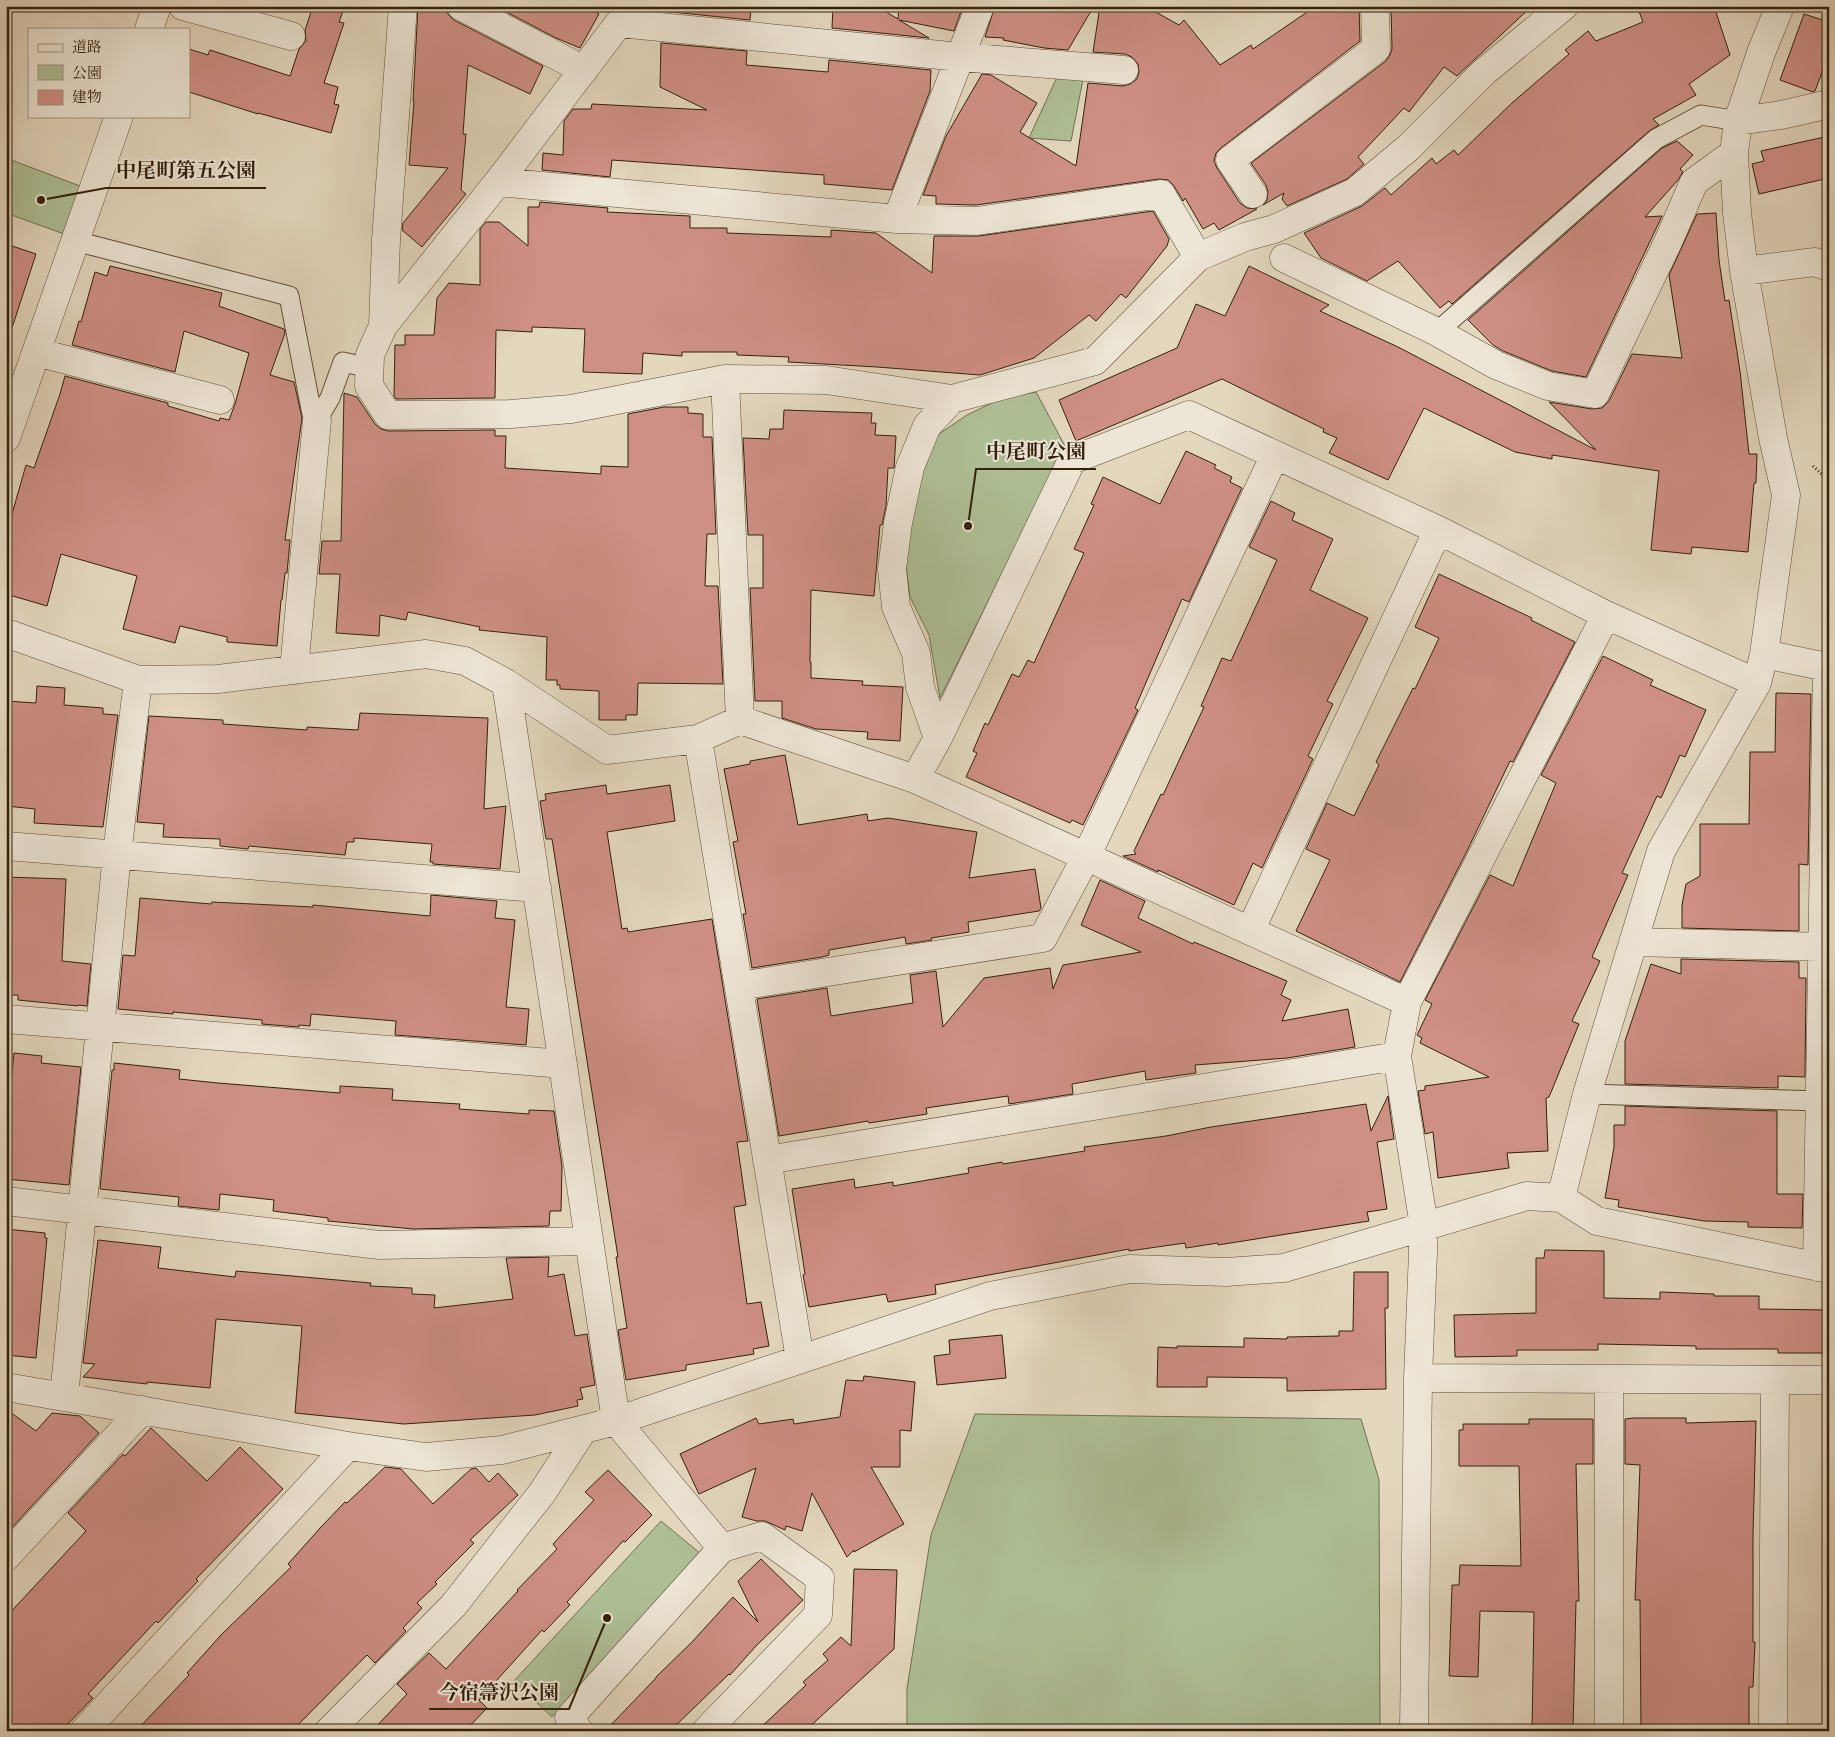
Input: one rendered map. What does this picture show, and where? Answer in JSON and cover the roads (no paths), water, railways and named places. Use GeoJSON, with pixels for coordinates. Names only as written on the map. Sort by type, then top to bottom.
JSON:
{"type":"FeatureCollection","features":[{"type":"Feature","properties":{"kind":"street"},"geometry":{"type":"LineString","coordinates":[[149,28],[157,6]]}},
{"type":"Feature","properties":{"kind":"street"},"geometry":{"type":"LineString","coordinates":[[183,6],[291,36]]}},
{"type":"Feature","properties":{"kind":"street"},"geometry":{"type":"LineString","coordinates":[[384,326],[386,240],[403,6]]}},
{"type":"Feature","properties":{"kind":"street"},"geometry":{"type":"LineString","coordinates":[[461,6],[584,70]]}},
{"type":"Feature","properties":{"kind":"street"},"geometry":{"type":"LineString","coordinates":[[897,219],[980,6]]}},
{"type":"Feature","properties":{"kind":"street"},"geometry":{"type":"LineString","coordinates":[[1375,6],[1376,49],[1230,160],[1264,230],[1496,365],[1548,386],[1596,394],[1668,242],[1694,182],[1734,153]]}},
{"type":"Feature","properties":{"kind":"street"},"geometry":{"type":"LineString","coordinates":[[1124,70],[960,57],[626,15],[498,182],[384,326],[370,355],[369,386],[388,415],[511,414],[571,409],[724,379],[826,380],[952,399],[1095,361],[1198,257],[1355,192],[1408,148],[1484,72],[1564,6]]}},
{"type":"Feature","properties":{"kind":"street"},"geometry":{"type":"LineString","coordinates":[[1561,1198],[1588,1094],[1661,851],[1757,683],[1764,654],[1786,495],[1744,271],[1737,213],[1734,153],[1738,121],[1761,53],[1780,6]]}},
{"type":"Feature","properties":{"kind":"street"},"geometry":{"type":"LineString","coordinates":[[1738,121],[1781,115],[1829,104]]}},
{"type":"Feature","properties":{"kind":"street"},"geometry":{"type":"LineString","coordinates":[[6,438],[118,118]]}},
{"type":"Feature","properties":{"kind":"street"},"geometry":{"type":"LineString","coordinates":[[498,182],[897,219],[977,221],[1161,194],[1198,257]]}},
{"type":"Feature","properties":{"kind":"street"},"geometry":{"type":"LineString","coordinates":[[1744,271],[1815,262],[1829,267]]}},
{"type":"Feature","properties":{"kind":"street"},"geometry":{"type":"LineString","coordinates":[[36,352],[220,400]]}},
{"type":"Feature","properties":{"kind":"street"},"geometry":{"type":"LineString","coordinates":[[724,379],[740,720]]}},
{"type":"Feature","properties":{"kind":"street"},"geometry":{"type":"LineString","coordinates":[[938,738],[920,686],[916,653],[896,607],[892,569],[898,524],[910,467],[927,426],[952,399]]}},
{"type":"Feature","properties":{"kind":"street"},"geometry":{"type":"LineString","coordinates":[[915,779],[938,738],[1072,460],[1189,415],[1438,530],[1606,615],[1757,683]]}},
{"type":"Feature","properties":{"kind":"street"},"geometry":{"type":"LineString","coordinates":[[294,670],[317,420]]}},
{"type":"Feature","properties":{"kind":"street"},"geometry":{"type":"LineString","coordinates":[[739,986],[1044,938],[1086,856],[1275,454]]}},
{"type":"Feature","properties":{"kind":"street"},"geometry":{"type":"LineString","coordinates":[[1250,931],[1438,530]]}},
{"type":"Feature","properties":{"kind":"street"},"geometry":{"type":"LineString","coordinates":[[1414,1731],[1418,1378],[1424,1226],[1397,1056],[1407,1002],[1606,615]]}},
{"type":"Feature","properties":{"kind":"street"},"geometry":{"type":"LineString","coordinates":[[6,633],[138,680],[218,679],[426,654],[465,661],[506,683],[607,750],[698,739],[740,720],[915,779],[1407,1002]]}},
{"type":"Feature","properties":{"kind":"street"},"geometry":{"type":"LineString","coordinates":[[6,1387],[348,1446],[426,1457],[502,1450],[616,1421],[990,1296],[1130,1269],[1226,1272],[1284,1268],[1527,1196],[1561,1198],[1597,1221],[1823,1268],[1820,1101],[1825,947],[1826,667],[1764,654]]}},
{"type":"Feature","properties":{"kind":"street"},"geometry":{"type":"LineString","coordinates":[[64,1397],[117,854],[138,680]]}},
{"type":"Feature","properties":{"kind":"street"},"geometry":{"type":"LineString","coordinates":[[506,683],[616,1421],[722,1548]]}},
{"type":"Feature","properties":{"kind":"street"},"geometry":{"type":"LineString","coordinates":[[698,739],[800,1359]]}},
{"type":"Feature","properties":{"kind":"street"},"geometry":{"type":"LineString","coordinates":[[6,846],[537,888]]}},
{"type":"Feature","properties":{"kind":"street"},"geometry":{"type":"LineString","coordinates":[[1634,942],[1825,947]]}},
{"type":"Feature","properties":{"kind":"street"},"geometry":{"type":"LineString","coordinates":[[6,1019],[563,1064]]}},
{"type":"Feature","properties":{"kind":"street"},"geometry":{"type":"LineString","coordinates":[[767,1160],[1397,1056]]}},
{"type":"Feature","properties":{"kind":"street"},"geometry":{"type":"LineString","coordinates":[[6,1201],[379,1245],[589,1241]]}},
{"type":"Feature","properties":{"kind":"street"},"geometry":{"type":"LineString","coordinates":[[1418,1378],[1829,1380]]}},
{"type":"Feature","properties":{"kind":"street"},"geometry":{"type":"LineString","coordinates":[[1609,1379],[1609,1731]]}},
{"type":"Feature","properties":{"kind":"street"},"geometry":{"type":"LineString","coordinates":[[1773,1731],[1775,1380]]}},
{"type":"Feature","properties":{"kind":"street"},"geometry":{"type":"LineString","coordinates":[[6,1557],[142,1410]]}},
{"type":"Feature","properties":{"kind":"street"},"geometry":{"type":"LineString","coordinates":[[329,1731],[454,1606],[542,1493],[583,1430]]}},
{"type":"Feature","properties":{"kind":"street"},"geometry":{"type":"LineString","coordinates":[[84,1731],[348,1446]]}},
{"type":"Feature","properties":{"kind":"street"},"geometry":{"type":"LineString","coordinates":[[579,1731],[568,1718],[722,1548],[762,1536],[820,1578],[818,1614],[706,1731]]}},
{"type":"Feature","properties":{"kind":"lane"},"geometry":{"type":"LineString","coordinates":[[1437,332],[1656,139],[1701,115],[1738,121]]}},
{"type":"Feature","properties":{"kind":"lane"},"geometry":{"type":"LineString","coordinates":[[75,242],[289,296],[312,414],[317,420],[330,398],[343,362],[370,368]]}},
{"type":"Feature","properties":{"kind":"lane"},"geometry":{"type":"LineString","coordinates":[[1588,1094],[1820,1101]]}},
{"type":"Feature","properties":{"kind":"place","name":"中尾町第五公園"},"geometry":{"type":"Point","coordinates":[41,200]}},
{"type":"Feature","properties":{"kind":"place","name":"中尾町公園"},"geometry":{"type":"Point","coordinates":[968,526]}},
{"type":"Feature","properties":{"kind":"place","name":"今宿箒沢公園"},"geometry":{"type":"Point","coordinates":[607,1618]}}]}
